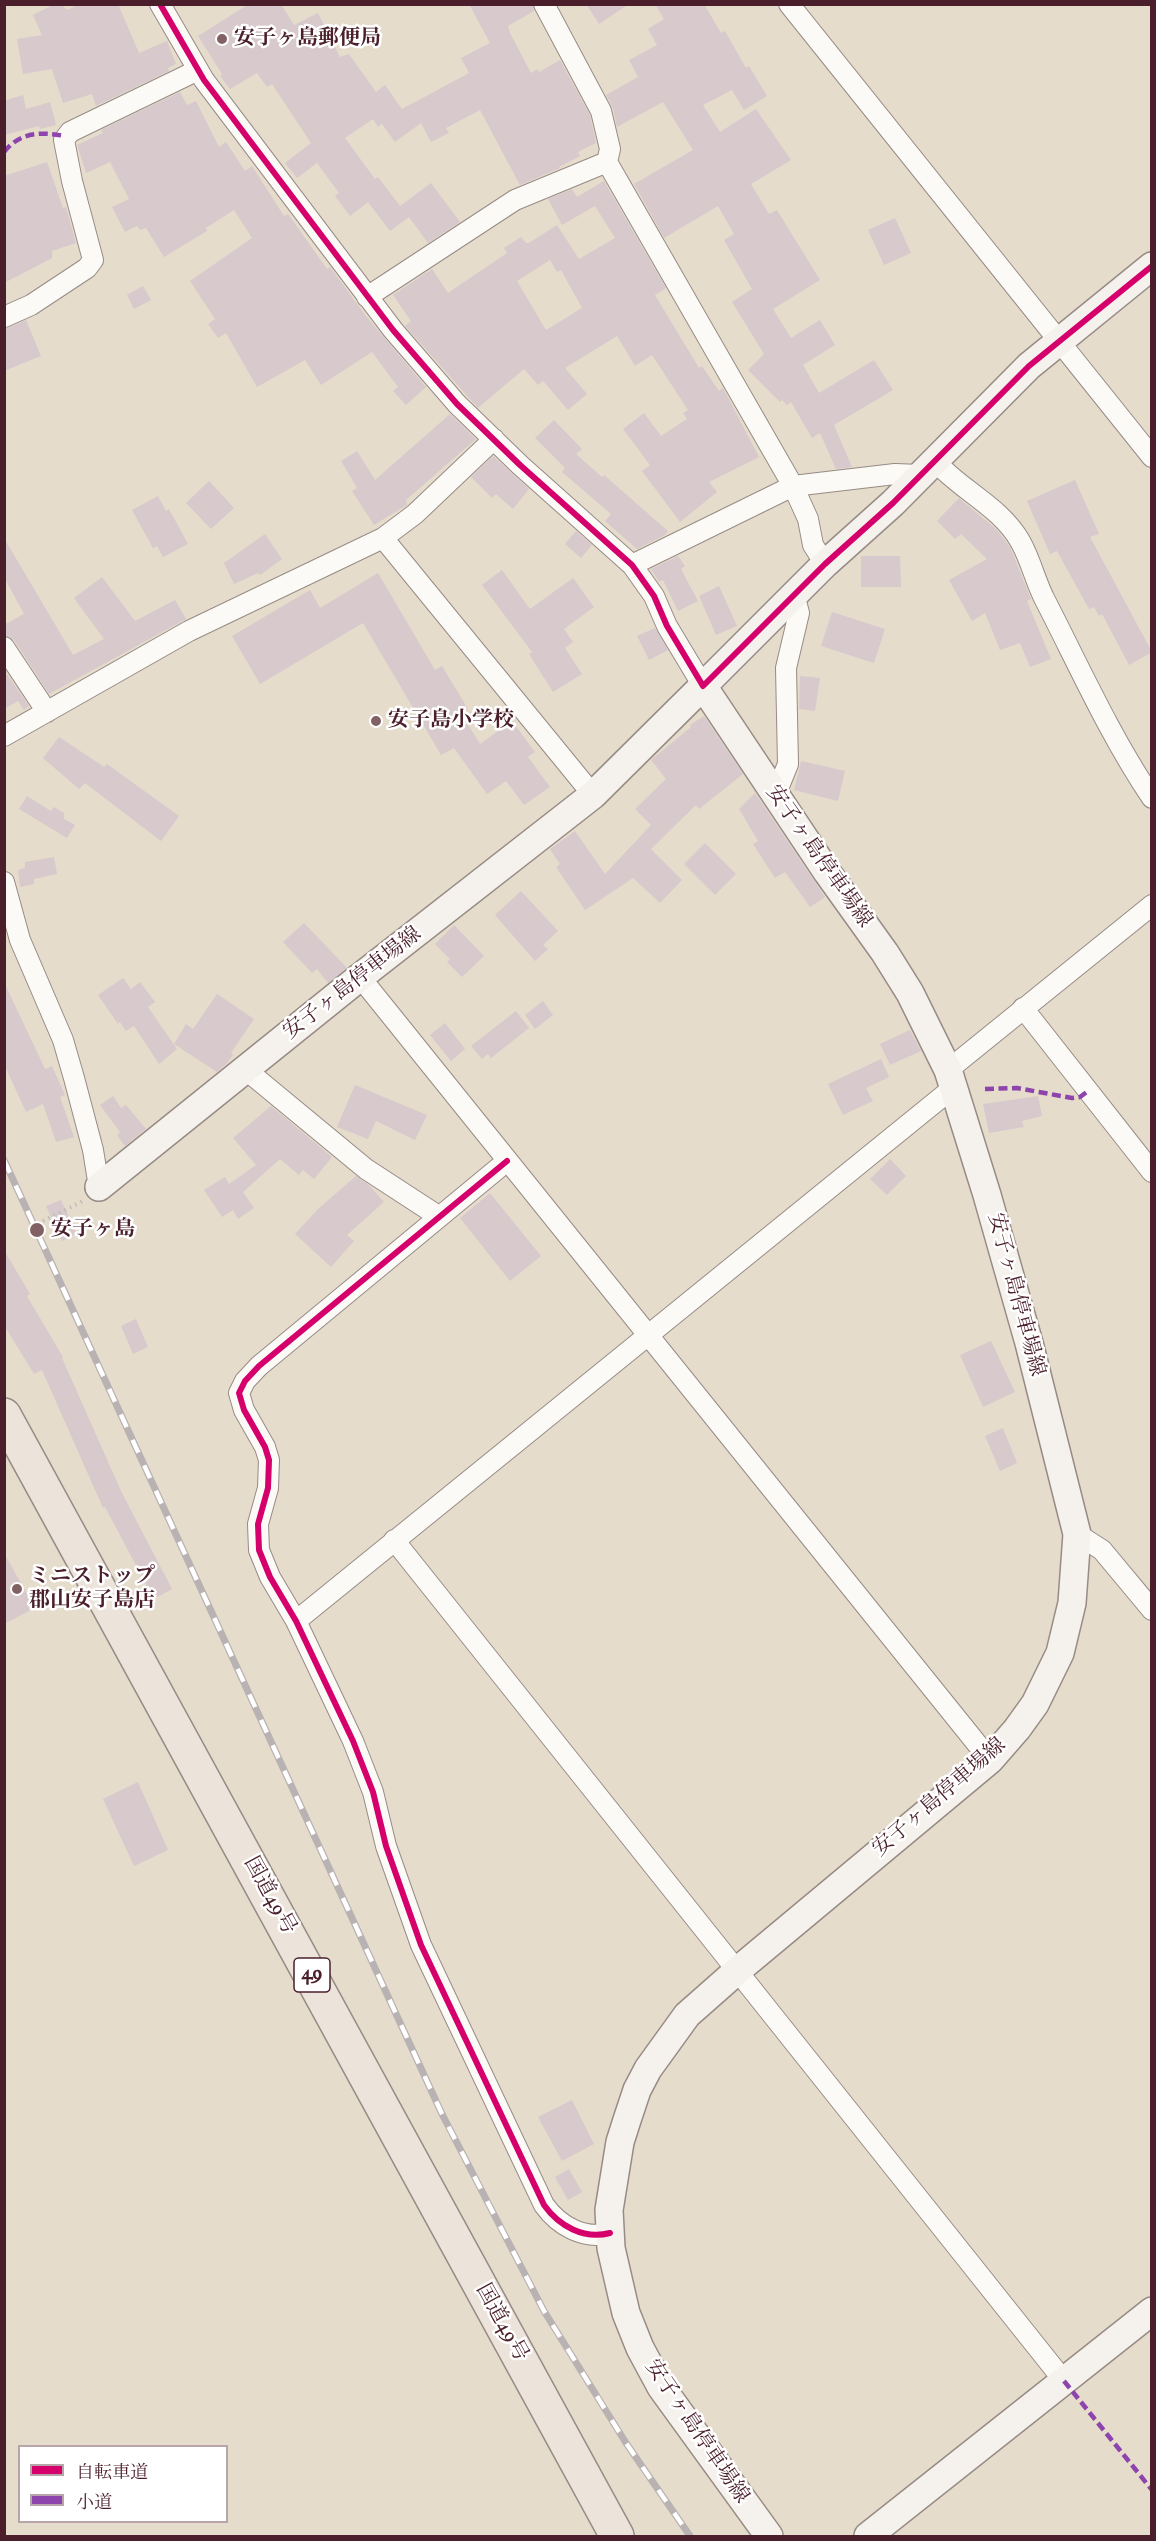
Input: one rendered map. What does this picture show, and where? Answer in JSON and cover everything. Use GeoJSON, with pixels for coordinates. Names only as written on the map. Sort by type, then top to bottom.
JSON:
{"type":"FeatureCollection","features":[{"type":"Feature","properties":{"kind":"highway","name":"国道49号"},"geometry":{"type":"LineString","coordinates":[[4,1415],[616,2536]]}},
{"type":"Feature","properties":{"kind":"main road"},"geometry":{"type":"LineString","coordinates":[[703,686],[825,564],[893,503],[1029,366],[1152,266]]}},
{"type":"Feature","properties":{"kind":"main road","name":"安子ヶ島停車場線"},"geometry":{"type":"LineString","coordinates":[[99,1187],[360,977],[593,795],[703,686],[910,993],[951,1079],[1029,1343],[1077,1534],[1072,1603],[1060,1653],[1035,1704],[990,1760],[687,2015],[663,2046],[637,2090],[620,2142],[609,2210],[617,2281],[626,2313],[640,2348],[661,2387],[683,2421],[769,2536]]}},
{"type":"Feature","properties":{"kind":"main road"},"geometry":{"type":"LineString","coordinates":[[868,2536],[1152,2311]]}},
{"type":"Feature","properties":{"kind":"street"},"geometry":{"type":"LineString","coordinates":[[160,4],[198,70],[238,128],[367,297],[418,361],[494,440],[632,565],[654,596],[668,626],[703,686]]}},
{"type":"Feature","properties":{"kind":"street"},"geometry":{"type":"LineString","coordinates":[[544,4],[601,111],[610,149],[607,162],[793,486],[808,519],[813,545],[825,564]]}},
{"type":"Feature","properties":{"kind":"street"},"geometry":{"type":"LineString","coordinates":[[789,4],[1152,457]]}},
{"type":"Feature","properties":{"kind":"street"},"geometry":{"type":"LineString","coordinates":[[4,316],[31,305],[41,296],[87,268],[93,260],[72,181],[65,136],[198,70]]}},
{"type":"Feature","properties":{"kind":"street"},"geometry":{"type":"LineString","coordinates":[[367,297],[515,200],[607,162]]}},
{"type":"Feature","properties":{"kind":"street"},"geometry":{"type":"LineString","coordinates":[[4,736],[189,631],[383,538],[415,514],[494,440]]}},
{"type":"Feature","properties":{"kind":"street"},"geometry":{"type":"LineString","coordinates":[[632,565],[793,486],[927,468],[947,475],[1002,518],[1020,540],[1044,598],[1131,768],[1152,798]]}},
{"type":"Feature","properties":{"kind":"street"},"geometry":{"type":"LineString","coordinates":[[383,538],[593,795]]}},
{"type":"Feature","properties":{"kind":"street"},"geometry":{"type":"LineString","coordinates":[[775,796],[788,764],[786,668],[799,613],[794,594]]}},
{"type":"Feature","properties":{"kind":"street"},"geometry":{"type":"LineString","coordinates":[[4,646],[47,712]]}},
{"type":"Feature","properties":{"kind":"street"},"geometry":{"type":"LineString","coordinates":[[4,882],[20,940],[69,1059],[93,1150],[99,1187]]}},
{"type":"Feature","properties":{"kind":"street"},"geometry":{"type":"LineString","coordinates":[[296,1621],[649,1335],[951,1079],[1023,1008],[1152,905]]}},
{"type":"Feature","properties":{"kind":"street"},"geometry":{"type":"LineString","coordinates":[[360,977],[990,1760]]}},
{"type":"Feature","properties":{"kind":"street"},"geometry":{"type":"LineString","coordinates":[[1023,1008],[1152,1172]]}},
{"type":"Feature","properties":{"kind":"street"},"geometry":{"type":"LineString","coordinates":[[245,1069],[366,1169],[438,1218]]}},
{"type":"Feature","properties":{"kind":"street"},"geometry":{"type":"LineString","coordinates":[[507,1161],[259,1366],[245,1381],[239,1393],[244,1410],[269,1460],[268,1488],[258,1524],[260,1550],[270,1577],[296,1621],[353,1741],[365,1772],[403,1900],[420,1946],[544,2205],[557,2220],[575,2231],[599,2236],[610,2233]]}},
{"type":"Feature","properties":{"kind":"street"},"geometry":{"type":"LineString","coordinates":[[1077,1534],[1102,1550],[1152,1610]]}},
{"type":"Feature","properties":{"kind":"street"},"geometry":{"type":"LineString","coordinates":[[394,1540],[1064,2381]]}},
{"type":"Feature","properties":{"kind":"path"},"geometry":{"type":"LineString","coordinates":[[43,1221],[87,1199],[99,1187]]}},
{"type":"Feature","properties":{"kind":"building"},"geometry":{"type":"Polygon","coordinates":[[[55,4],[61,4],[67,10],[80,4],[118,4],[139,53],[167,41],[176,64],[168,68],[169,71],[96,106],[92,94],[63,103],[52,69],[23,74],[17,39],[42,35],[33,15],[55,4]]]}},
{"type":"Feature","properties":{"kind":"building"},"geometry":{"type":"Polygon","coordinates":[[[249,4],[281,4],[294,25],[318,13],[340,57],[349,54],[376,92],[385,85],[402,109],[469,73],[461,58],[490,43],[469,4],[532,4],[534,11],[508,26],[510,33],[531,73],[538,69],[539,72],[560,60],[590,115],[596,143],[578,152],[580,156],[560,168],[520,185],[480,110],[446,128],[449,133],[431,142],[421,123],[395,142],[382,124],[378,127],[373,119],[345,138],[375,179],[378,177],[400,206],[431,183],[460,222],[428,243],[409,217],[390,231],[368,202],[350,216],[335,196],[339,193],[317,163],[297,178],[285,163],[311,143],[272,84],[267,87],[257,73],[230,89],[220,76],[222,74],[198,36],[249,4]]]}},
{"type":"Feature","properties":{"kind":"building"},"geometry":{"type":"Polygon","coordinates":[[[586,4],[629,4],[599,24],[586,4]]]}},
{"type":"Feature","properties":{"kind":"building"},"geometry":{"type":"Polygon","coordinates":[[[655,4],[704,4],[721,33],[725,31],[746,68],[749,66],[767,96],[744,110],[732,90],[703,105],[720,132],[756,109],[791,160],[751,184],[769,214],[777,210],[820,280],[773,309],[791,338],[820,320],[835,345],[803,365],[819,393],[874,360],[893,390],[834,425],[852,467],[836,469],[820,433],[812,438],[791,402],[787,405],[782,400],[780,402],[748,370],[764,354],[732,302],[752,289],[724,240],[734,234],[718,206],[664,238],[634,184],[693,150],[663,102],[617,127],[613,108],[606,95],[638,77],[629,60],[657,45],[648,29],[664,19],[655,4]]]}},
{"type":"Feature","properties":{"kind":"building"},"geometry":{"type":"Polygon","coordinates":[[[180,92],[187,105],[196,101],[219,147],[226,142],[245,171],[252,166],[284,216],[288,214],[327,269],[330,267],[366,316],[426,387],[406,405],[393,391],[398,387],[372,352],[321,385],[305,360],[257,387],[226,333],[218,338],[208,324],[215,319],[190,281],[252,238],[234,210],[206,228],[207,231],[164,257],[146,228],[140,230],[137,226],[125,232],[112,207],[129,199],[110,162],[86,173],[77,145],[103,133],[101,130],[180,92]]]}},
{"type":"Feature","properties":{"kind":"building"},"geometry":{"type":"Polygon","coordinates":[[[23,95],[26,109],[50,102],[56,125],[40,129],[39,126],[4,135],[4,101],[23,95]]]}},
{"type":"Feature","properties":{"kind":"building"},"geometry":{"type":"Polygon","coordinates":[[[47,162],[63,208],[66,207],[76,243],[52,251],[52,258],[4,283],[4,176],[47,162]]]}},
{"type":"Feature","properties":{"kind":"building"},"geometry":{"type":"Polygon","coordinates":[[[604,181],[666,288],[655,295],[699,368],[702,366],[719,391],[723,388],[759,457],[709,482],[717,492],[680,522],[642,471],[650,465],[623,429],[644,413],[661,436],[687,419],[683,413],[688,410],[652,355],[635,366],[617,336],[565,368],[587,394],[568,410],[543,381],[538,385],[524,369],[478,408],[405,326],[411,321],[393,295],[432,269],[448,293],[507,253],[504,248],[521,237],[529,243],[557,225],[579,259],[615,238],[595,206],[562,225],[548,199],[572,189],[577,197],[604,181]],[[550,260],[517,281],[546,330],[582,308],[561,270],[557,272],[550,260]]]}},
{"type":"Feature","properties":{"kind":"building"},"geometry":{"type":"Polygon","coordinates":[[[895,218],[911,253],[884,265],[868,230],[895,218]]]}},
{"type":"Feature","properties":{"kind":"building"},"geometry":{"type":"Polygon","coordinates":[[[143,286],[151,300],[134,309],[127,295],[143,286]]]}},
{"type":"Feature","properties":{"kind":"building"},"geometry":{"type":"Polygon","coordinates":[[[26,320],[41,356],[4,371],[4,329],[26,320]]]}},
{"type":"Feature","properties":{"kind":"building"},"geometry":{"type":"Polygon","coordinates":[[[450,414],[476,439],[406,500],[407,505],[374,525],[352,491],[357,488],[341,461],[357,451],[375,480],[450,414]]]}},
{"type":"Feature","properties":{"kind":"building"},"geometry":{"type":"Polygon","coordinates":[[[554,420],[582,449],[576,454],[602,477],[604,475],[668,531],[665,535],[637,549],[605,521],[611,514],[562,472],[565,468],[535,438],[554,420]]]}},
{"type":"Feature","properties":{"kind":"building"},"geometry":{"type":"Polygon","coordinates":[[[493,456],[529,489],[513,509],[496,494],[492,498],[471,477],[493,456]]]}},
{"type":"Feature","properties":{"kind":"building"},"geometry":{"type":"Polygon","coordinates":[[[1075,480],[1099,534],[1090,537],[1152,652],[1129,665],[1102,614],[1099,616],[1094,607],[1089,609],[1057,551],[1050,554],[1027,501],[1075,480]]]}},
{"type":"Feature","properties":{"kind":"building"},"geometry":{"type":"Polygon","coordinates":[[[209,481],[234,508],[211,529],[186,503],[209,481]]]}},
{"type":"Feature","properties":{"kind":"building"},"geometry":{"type":"Polygon","coordinates":[[[158,496],[166,511],[169,509],[188,544],[163,557],[157,546],[153,548],[132,510],[158,496]]]}},
{"type":"Feature","properties":{"kind":"building"},"geometry":{"type":"Polygon","coordinates":[[[959,498],[996,529],[1010,547],[1031,599],[1027,601],[1051,659],[1030,667],[1020,643],[1000,650],[985,613],[972,621],[949,580],[987,559],[961,534],[955,539],[937,521],[959,498]]]}},
{"type":"Feature","properties":{"kind":"building"},"geometry":{"type":"Polygon","coordinates":[[[576,531],[592,545],[581,558],[565,544],[576,531]]]}},
{"type":"Feature","properties":{"kind":"building"},"geometry":{"type":"Polygon","coordinates":[[[265,534],[282,559],[260,575],[258,573],[234,584],[224,563],[265,534]]]}},
{"type":"Feature","properties":{"kind":"building"},"geometry":{"type":"Polygon","coordinates":[[[4,538],[73,655],[104,639],[74,598],[102,577],[135,621],[175,600],[186,619],[49,694],[14,640],[4,635],[4,625],[24,614],[4,577],[4,538]]]}},
{"type":"Feature","properties":{"kind":"building"},"geometry":{"type":"Polygon","coordinates":[[[678,556],[685,566],[681,569],[698,601],[678,611],[663,580],[659,582],[651,569],[678,556]]]}},
{"type":"Feature","properties":{"kind":"building"},"geometry":{"type":"Polygon","coordinates":[[[861,556],[900,556],[901,587],[861,587],[861,556]]]}},
{"type":"Feature","properties":{"kind":"building"},"geometry":{"type":"Polygon","coordinates":[[[502,570],[530,609],[573,578],[594,607],[564,629],[573,642],[565,648],[582,674],[553,692],[529,654],[532,652],[482,585],[502,570]]]}},
{"type":"Feature","properties":{"kind":"building"},"geometry":{"type":"Polygon","coordinates":[[[378,573],[435,670],[442,666],[468,709],[461,713],[480,744],[512,721],[535,752],[528,757],[550,787],[524,805],[506,781],[487,794],[454,748],[441,755],[363,623],[260,684],[232,636],[310,590],[320,608],[378,573]]]}},
{"type":"Feature","properties":{"kind":"building"},"geometry":{"type":"Polygon","coordinates":[[[719,586],[737,626],[716,635],[699,596],[719,586]]]}},
{"type":"Feature","properties":{"kind":"building"},"geometry":{"type":"Polygon","coordinates":[[[832,612],[885,629],[874,663],[821,646],[832,612]]]}},
{"type":"Feature","properties":{"kind":"building"},"geometry":{"type":"Polygon","coordinates":[[[655,628],[668,650],[649,660],[637,636],[655,628]]]}},
{"type":"Feature","properties":{"kind":"building"},"geometry":{"type":"Polygon","coordinates":[[[4,670],[29,706],[24,710],[18,701],[4,709],[4,670]]]}},
{"type":"Feature","properties":{"kind":"building"},"geometry":{"type":"Polygon","coordinates":[[[800,676],[820,678],[815,711],[799,709],[800,676]]]}},
{"type":"Feature","properties":{"kind":"building"},"geometry":{"type":"Polygon","coordinates":[[[704,716],[743,774],[699,809],[696,805],[651,849],[682,880],[660,903],[633,878],[585,910],[556,867],[560,864],[550,849],[575,831],[605,874],[651,825],[635,809],[666,779],[651,760],[691,727],[690,725],[704,716]]]}},
{"type":"Feature","properties":{"kind":"building"},"geometry":{"type":"Polygon","coordinates":[[[59,737],[104,767],[107,764],[179,816],[161,841],[85,783],[79,789],[43,758],[59,737]]]}},
{"type":"Feature","properties":{"kind":"building"},"geometry":{"type":"Polygon","coordinates":[[[801,761],[845,771],[838,801],[794,790],[801,761]]]}},
{"type":"Feature","properties":{"kind":"building"},"geometry":{"type":"Polygon","coordinates":[[[755,793],[825,897],[810,907],[785,872],[775,878],[753,844],[758,841],[739,809],[755,793]]]}},
{"type":"Feature","properties":{"kind":"building"},"geometry":{"type":"Polygon","coordinates":[[[27,796],[51,811],[54,807],[64,813],[64,819],[75,825],[67,838],[19,809],[27,796]]]}},
{"type":"Feature","properties":{"kind":"building"},"geometry":{"type":"Polygon","coordinates":[[[705,843],[736,874],[715,895],[684,864],[705,843]]]}},
{"type":"Feature","properties":{"kind":"building"},"geometry":{"type":"Polygon","coordinates":[[[54,857],[57,874],[34,879],[34,884],[20,887],[18,870],[25,868],[25,862],[54,857]]]}},
{"type":"Feature","properties":{"kind":"building"},"geometry":{"type":"Polygon","coordinates":[[[521,891],[558,931],[543,945],[548,949],[535,961],[495,915],[521,891]]]}},
{"type":"Feature","properties":{"kind":"building"},"geometry":{"type":"Polygon","coordinates":[[[304,923],[347,968],[328,983],[317,969],[312,973],[283,942],[304,923]]]}},
{"type":"Feature","properties":{"kind":"building"},"geometry":{"type":"Polygon","coordinates":[[[454,925],[484,956],[462,977],[447,962],[450,959],[435,944],[454,925]]]}},
{"type":"Feature","properties":{"kind":"building"},"geometry":{"type":"Polygon","coordinates":[[[123,978],[131,989],[140,982],[155,1002],[148,1007],[177,1049],[159,1064],[134,1026],[126,1031],[120,1022],[118,1024],[98,995],[123,978]]]}},
{"type":"Feature","properties":{"kind":"building"},"geometry":{"type":"Polygon","coordinates":[[[4,982],[45,1069],[52,1066],[65,1095],[60,1097],[74,1137],[56,1142],[43,1104],[26,1112],[4,1064],[4,982]]]}},
{"type":"Feature","properties":{"kind":"building"},"geometry":{"type":"Polygon","coordinates":[[[217,994],[254,1019],[231,1053],[233,1055],[217,1072],[174,1044],[186,1024],[193,1029],[217,994]]]}},
{"type":"Feature","properties":{"kind":"building"},"geometry":{"type":"Polygon","coordinates":[[[543,1001],[553,1015],[535,1029],[525,1015],[543,1001]]]}},
{"type":"Feature","properties":{"kind":"building"},"geometry":{"type":"Polygon","coordinates":[[[516,1011],[529,1028],[491,1058],[488,1054],[482,1059],[471,1046],[516,1011]]]}},
{"type":"Feature","properties":{"kind":"building"},"geometry":{"type":"Polygon","coordinates":[[[445,1023],[465,1049],[451,1061],[430,1035],[445,1023]]]}},
{"type":"Feature","properties":{"kind":"building"},"geometry":{"type":"Polygon","coordinates":[[[910,1030],[921,1051],[890,1065],[880,1044],[910,1030]]]}},
{"type":"Feature","properties":{"kind":"building"},"geometry":{"type":"Polygon","coordinates":[[[881,1059],[889,1077],[866,1088],[873,1101],[843,1115],[828,1084],[881,1059]]]}},
{"type":"Feature","properties":{"kind":"building"},"geometry":{"type":"Polygon","coordinates":[[[355,1085],[427,1115],[415,1140],[376,1121],[368,1139],[337,1127],[355,1085]]]}},
{"type":"Feature","properties":{"kind":"building"},"geometry":{"type":"Polygon","coordinates":[[[113,1096],[121,1108],[126,1105],[146,1129],[125,1146],[117,1135],[120,1132],[100,1105],[113,1096]]]}},
{"type":"Feature","properties":{"kind":"building"},"geometry":{"type":"Polygon","coordinates":[[[1038,1096],[1042,1116],[1022,1121],[1024,1127],[989,1133],[983,1104],[1038,1096]]]}},
{"type":"Feature","properties":{"kind":"building"},"geometry":{"type":"Polygon","coordinates":[[[271,1106],[332,1157],[314,1179],[303,1170],[299,1175],[280,1159],[243,1192],[254,1208],[238,1219],[233,1210],[222,1217],[204,1190],[225,1177],[229,1184],[256,1165],[233,1138],[271,1106]]]}},
{"type":"Feature","properties":{"kind":"building"},"geometry":{"type":"Polygon","coordinates":[[[890,1159],[906,1176],[887,1195],[870,1179],[890,1159]]]}},
{"type":"Feature","properties":{"kind":"building"},"geometry":{"type":"Polygon","coordinates":[[[356,1176],[369,1185],[384,1202],[347,1235],[354,1241],[331,1267],[295,1234],[318,1209],[356,1176]]]}},
{"type":"Feature","properties":{"kind":"building"},"geometry":{"type":"Polygon","coordinates":[[[490,1193],[541,1256],[510,1281],[460,1218],[490,1193]]]}},
{"type":"Feature","properties":{"kind":"building"},"geometry":{"type":"Polygon","coordinates":[[[61,1200],[77,1234],[62,1241],[46,1206],[61,1200]]]}},
{"type":"Feature","properties":{"kind":"building"},"geometry":{"type":"Polygon","coordinates":[[[4,1250],[30,1294],[27,1296],[63,1357],[121,1491],[172,1589],[154,1599],[105,1507],[103,1508],[42,1370],[34,1374],[4,1325],[4,1250]]]}},
{"type":"Feature","properties":{"kind":"building"},"geometry":{"type":"Polygon","coordinates":[[[136,1319],[148,1347],[133,1354],[121,1326],[136,1319]]]}},
{"type":"Feature","properties":{"kind":"building"},"geometry":{"type":"Polygon","coordinates":[[[991,1341],[1015,1392],[983,1407],[960,1355],[991,1341]]]}},
{"type":"Feature","properties":{"kind":"building"},"geometry":{"type":"Polygon","coordinates":[[[1003,1428],[1017,1463],[1000,1471],[985,1436],[1003,1428]]]}},
{"type":"Feature","properties":{"kind":"building"},"geometry":{"type":"Polygon","coordinates":[[[4,1553],[35,1608],[4,1624],[4,1553]]]}},
{"type":"Feature","properties":{"kind":"building"},"geometry":{"type":"Polygon","coordinates":[[[138,1782],[168,1850],[134,1866],[103,1799],[138,1782]]]}},
{"type":"Feature","properties":{"kind":"building"},"geometry":{"type":"Polygon","coordinates":[[[572,2100],[594,2144],[562,2161],[538,2117],[572,2100]]]}},
{"type":"Feature","properties":{"kind":"building"},"geometry":{"type":"Polygon","coordinates":[[[569,2169],[582,2192],[568,2200],[555,2177],[569,2169]]]}},
{"type":"Feature","properties":{"kind":"railway"},"geometry":{"type":"LineString","coordinates":[[4,1160],[442,2114],[544,2311],[626,2443],[690,2536]]}},
{"type":"Feature","properties":{"kind":"marked path"},"geometry":{"type":"LineString","coordinates":[[4,152],[24,137],[40,134],[65,136]]}},
{"type":"Feature","properties":{"kind":"marked path"},"geometry":{"type":"LineString","coordinates":[[985,1089],[1017,1088],[1072,1098],[1080,1097],[1088,1091]]}},
{"type":"Feature","properties":{"kind":"marked path"},"geometry":{"type":"LineString","coordinates":[[1064,2381],[1152,2490]]}},
{"type":"Feature","properties":{"kind":"cycle path"},"geometry":{"type":"LineString","coordinates":[[160,4],[204,80],[393,330],[457,404],[520,465],[632,565],[654,596],[667,626],[703,686],[825,564],[893,503],[1029,366],[1152,266]]}},
{"type":"Feature","properties":{"kind":"cycle path"},"geometry":{"type":"LineString","coordinates":[[507,1161],[259,1366],[245,1381],[239,1393],[244,1410],[265,1447],[269,1460],[268,1488],[258,1524],[259,1550],[270,1577],[296,1621],[353,1741],[373,1792],[386,1846],[421,1945],[544,2205],[550,2213],[573,2230],[591,2235],[610,2233]]}},
{"type":"Feature","properties":{"kind":"place","name":"安子ヶ島郵便局"},"geometry":{"type":"Point","coordinates":[222,39]}},
{"type":"Feature","properties":{"kind":"place","name":"安子島小学校"},"geometry":{"type":"Point","coordinates":[376,721]}},
{"type":"Feature","properties":{"kind":"place","name":"安子ヶ島"},"geometry":{"type":"Point","coordinates":[37,1230]}},
{"type":"Feature","properties":{"kind":"place","name":"ミニストップ 郡山安子島店"},"geometry":{"type":"Point","coordinates":[17,1589]}}]}
